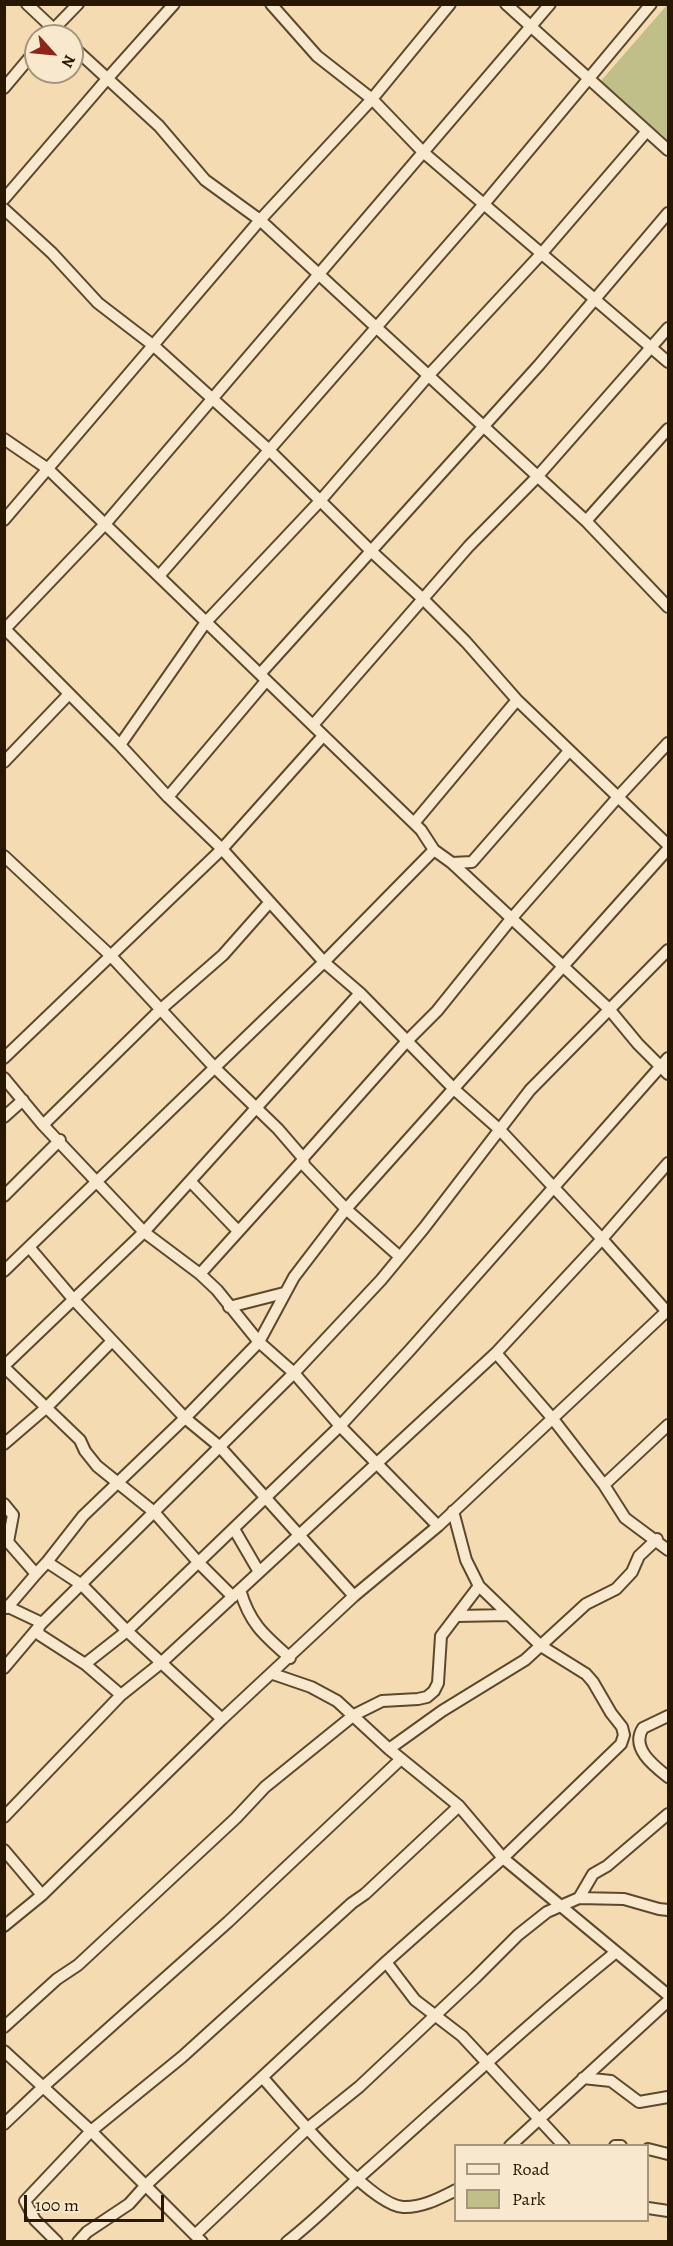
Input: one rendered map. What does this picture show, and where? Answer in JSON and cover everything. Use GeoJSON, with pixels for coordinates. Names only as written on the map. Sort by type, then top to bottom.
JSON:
{"type":"FeatureCollection","features":[{"type":"Feature","properties":{"kind":"street"},"geometry":{"type":"LineString","coordinates":[[27,4],[45,24]]}},
{"type":"Feature","properties":{"kind":"street"},"geometry":{"type":"LineString","coordinates":[[62,24],[78,4]]}},
{"type":"Feature","properties":{"kind":"street"},"geometry":{"type":"LineString","coordinates":[[4,200],[174,4]]}},
{"type":"Feature","properties":{"kind":"street"},"geometry":{"type":"LineString","coordinates":[[271,4],[317,56],[372,99],[423,152],[669,362]]}},
{"type":"Feature","properties":{"kind":"street"},"geometry":{"type":"LineString","coordinates":[[4,520],[260,220],[372,99],[450,4]]}},
{"type":"Feature","properties":{"kind":"street"},"geometry":{"type":"LineString","coordinates":[[506,4],[669,150]]}},
{"type":"Feature","properties":{"kind":"street"},"geometry":{"type":"LineString","coordinates":[[4,1926],[42,1895],[222,1719],[273,1674],[354,1596],[438,1526],[668,1312],[500,1130],[455,1090],[360,993],[324,962],[222,849],[5,630],[106,523],[550,4]]}},
{"type":"Feature","properties":{"kind":"street"},"geometry":{"type":"LineString","coordinates":[[159,576],[484,204],[651,4]]}},
{"type":"Feature","properties":{"kind":"street"},"geometry":{"type":"LineString","coordinates":[[84,57],[159,126],[205,180],[260,220],[585,521],[669,607]]}},
{"type":"Feature","properties":{"kind":"street"},"geometry":{"type":"LineString","coordinates":[[4,88],[24,64]]}},
{"type":"Feature","properties":{"kind":"street"},"geometry":{"type":"LineString","coordinates":[[120,745],[206,622],[320,501],[428,376],[542,253],[646,131]]}},
{"type":"Feature","properties":{"kind":"street"},"geometry":{"type":"LineString","coordinates":[[4,209],[52,252],[98,303],[154,346],[268,449],[466,642],[517,700],[669,847],[455,1090],[346,1209],[294,1276],[259,1342],[185,1418],[83,1516],[47,1562],[6,1607],[42,1623]]}},
{"type":"Feature","properties":{"kind":"street"},"geometry":{"type":"LineString","coordinates":[[168,797],[263,678],[371,551],[596,300],[669,213]]}},
{"type":"Feature","properties":{"kind":"street"},"geometry":{"type":"LineString","coordinates":[[313,725],[469,546],[537,477],[669,328]]}},
{"type":"Feature","properties":{"kind":"street"},"geometry":{"type":"LineString","coordinates":[[585,521],[669,429]]}},
{"type":"Feature","properties":{"kind":"street"},"geometry":{"type":"LineString","coordinates":[[4,439],[48,469],[106,523],[414,823],[434,850],[452,863],[564,967],[609,1010],[638,1044],[666,1066],[552,1187],[410,1350],[340,1426],[127,1632],[84,1664]]}},
{"type":"Feature","properties":{"kind":"street"},"geometry":{"type":"LineString","coordinates":[[4,762],[69,694]]}},
{"type":"Feature","properties":{"kind":"street"},"geometry":{"type":"LineString","coordinates":[[414,823],[457,768],[517,700]]}},
{"type":"Feature","properties":{"kind":"street"},"geometry":{"type":"LineString","coordinates":[[4,1058],[222,849],[323,736]]}},
{"type":"Feature","properties":{"kind":"street"},"geometry":{"type":"LineString","coordinates":[[200,1274],[407,1041],[437,1011],[512,919],[618,797],[669,743]]}},
{"type":"Feature","properties":{"kind":"street"},"geometry":{"type":"LineString","coordinates":[[452,863],[472,862],[569,751]]}},
{"type":"Feature","properties":{"kind":"street"},"geometry":{"type":"LineString","coordinates":[[15,850],[5,858],[111,956],[215,1068],[256,1106],[346,1209],[400,1257]]}},
{"type":"Feature","properties":{"kind":"street"},"geometry":{"type":"LineString","coordinates":[[4,1271],[324,962],[434,850]]}},
{"type":"Feature","properties":{"kind":"street"},"geometry":{"type":"LineString","coordinates":[[43,1125],[161,1009],[223,955],[269,903]]}},
{"type":"Feature","properties":{"kind":"street"},"geometry":{"type":"LineString","coordinates":[[4,1668],[42,1623],[294,1373],[381,1280],[530,1090],[669,950]]}},
{"type":"Feature","properties":{"kind":"street"},"geometry":{"type":"LineString","coordinates":[[290,1658],[253,1623],[236,1594],[198,1562],[154,1512],[97,1466],[85,1451],[80,1440],[4,1367],[144,1232],[360,993]]}},
{"type":"Feature","properties":{"kind":"street"},"geometry":{"type":"LineString","coordinates":[[4,1078],[43,1125],[60,1140],[144,1232],[200,1274],[217,1290],[259,1342],[294,1373],[340,1426],[438,1526]]}},
{"type":"Feature","properties":{"kind":"street"},"geometry":{"type":"LineString","coordinates":[[4,1117],[23,1100]]}},
{"type":"Feature","properties":{"kind":"street"},"geometry":{"type":"LineString","coordinates":[[4,1196],[60,1140]]}},
{"type":"Feature","properties":{"kind":"street"},"geometry":{"type":"LineString","coordinates":[[4,1816],[121,1695],[162,1664],[496,1353],[669,1163]]}},
{"type":"Feature","properties":{"kind":"street"},"geometry":{"type":"LineString","coordinates":[[190,1181],[238,1231]]}},
{"type":"Feature","properties":{"kind":"street"},"geometry":{"type":"LineString","coordinates":[[29,1247],[74,1300],[185,1418],[219,1446],[264,1499],[354,1596]]}},
{"type":"Feature","properties":{"kind":"street"},"geometry":{"type":"LineString","coordinates":[[229,1307],[284,1293]]}},
{"type":"Feature","properties":{"kind":"street"},"geometry":{"type":"LineString","coordinates":[[4,1444],[47,1407],[112,1341]]}},
{"type":"Feature","properties":{"kind":"street"},"geometry":{"type":"LineString","coordinates":[[496,1353],[553,1419],[604,1485],[626,1518],[669,1550]]}},
{"type":"Feature","properties":{"kind":"street"},"geometry":{"type":"LineString","coordinates":[[604,1485],[669,1425]]}},
{"type":"Feature","properties":{"kind":"street"},"geometry":{"type":"LineString","coordinates":[[4,1504],[13,1515],[8,1542],[36,1574]]}},
{"type":"Feature","properties":{"kind":"street"},"geometry":{"type":"LineString","coordinates":[[453,1511],[466,1560],[479,1586],[541,1646],[586,1674],[622,1727],[639,1740]]}},
{"type":"Feature","properties":{"kind":"street"},"geometry":{"type":"LineString","coordinates":[[234,1528],[259,1572]]}},
{"type":"Feature","properties":{"kind":"street"},"geometry":{"type":"LineString","coordinates":[[389,1749],[442,1711],[525,1660],[586,1604],[616,1588],[632,1572],[639,1557],[657,1539]]}},
{"type":"Feature","properties":{"kind":"street"},"geometry":{"type":"LineString","coordinates":[[47,1562],[82,1585],[127,1632],[222,1719]]}},
{"type":"Feature","properties":{"kind":"street"},"geometry":{"type":"LineString","coordinates":[[4,2027],[57,1979],[78,1965],[274,1780],[354,1715],[382,1701],[418,1699],[427,1697],[434,1691],[438,1683],[441,1636],[479,1586]]}},
{"type":"Feature","properties":{"kind":"street"},"geometry":{"type":"LineString","coordinates":[[457,1616],[508,1615]]}},
{"type":"Feature","properties":{"kind":"street"},"geometry":{"type":"LineString","coordinates":[[42,1623],[38,1631],[40,1635],[84,1664],[121,1695]]}},
{"type":"Feature","properties":{"kind":"street"},"geometry":{"type":"LineString","coordinates":[[273,1674],[323,1693],[354,1715],[389,1749],[459,1806],[503,1858],[669,1995]]}},
{"type":"Feature","properties":{"kind":"street"},"geometry":{"type":"LineString","coordinates":[[669,1716],[643,1728],[639,1740],[640,1749],[659,1770],[669,1777]]}},
{"type":"Feature","properties":{"kind":"street"},"geometry":{"type":"LineString","coordinates":[[78,2241],[87,2232],[129,2204],[146,2185],[386,1962],[503,1858],[613,1753],[621,1744],[624,1735],[622,1727]]}},
{"type":"Feature","properties":{"kind":"street"},"geometry":{"type":"LineString","coordinates":[[613,1753],[639,1740]]}},
{"type":"Feature","properties":{"kind":"street"},"geometry":{"type":"LineString","coordinates":[[4,2124],[228,1922],[401,1759]]}},
{"type":"Feature","properties":{"kind":"street"},"geometry":{"type":"LineString","coordinates":[[57,2241],[35,2220],[25,2201],[91,2131],[182,2057],[365,1894],[459,1806]]}},
{"type":"Feature","properties":{"kind":"street"},"geometry":{"type":"LineString","coordinates":[[579,1898],[593,1874],[669,1814]]}},
{"type":"Feature","properties":{"kind":"street"},"geometry":{"type":"LineString","coordinates":[[4,1850],[42,1895]]}},
{"type":"Feature","properties":{"kind":"street"},"geometry":{"type":"LineString","coordinates":[[4,2051],[91,2131],[198,2238],[309,2128],[359,2087],[518,1935],[547,1912],[579,1898],[624,1899],[659,1910],[669,1910]]}},
{"type":"Feature","properties":{"kind":"street"},"geometry":{"type":"LineString","coordinates":[[287,2241],[314,2221],[357,2179],[487,2062],[616,1952]]}},
{"type":"Feature","properties":{"kind":"street"},"geometry":{"type":"LineString","coordinates":[[386,1962],[415,2000],[456,2031],[563,2144]]}},
{"type":"Feature","properties":{"kind":"street"},"geometry":{"type":"LineString","coordinates":[[511,2144],[669,2001]]}},
{"type":"Feature","properties":{"kind":"street"},"geometry":{"type":"LineString","coordinates":[[263,2078],[357,2179],[390,2203],[404,2207],[438,2200],[454,2191]]}},
{"type":"Feature","properties":{"kind":"street"},"geometry":{"type":"LineString","coordinates":[[584,2078],[611,2082],[639,2102],[669,2097]]}},
{"type":"Feature","properties":{"kind":"street"},"geometry":{"type":"LineString","coordinates":[[649,2149],[669,2154]]}},
{"type":"Feature","properties":{"kind":"street"},"geometry":{"type":"LineString","coordinates":[[649,2208],[669,2211]]}},
{"type":"Feature","properties":{"kind":"green space"},"geometry":{"type":"Polygon","coordinates":[[[668,5],[668,140],[600,82],[668,5]]]}}]}
